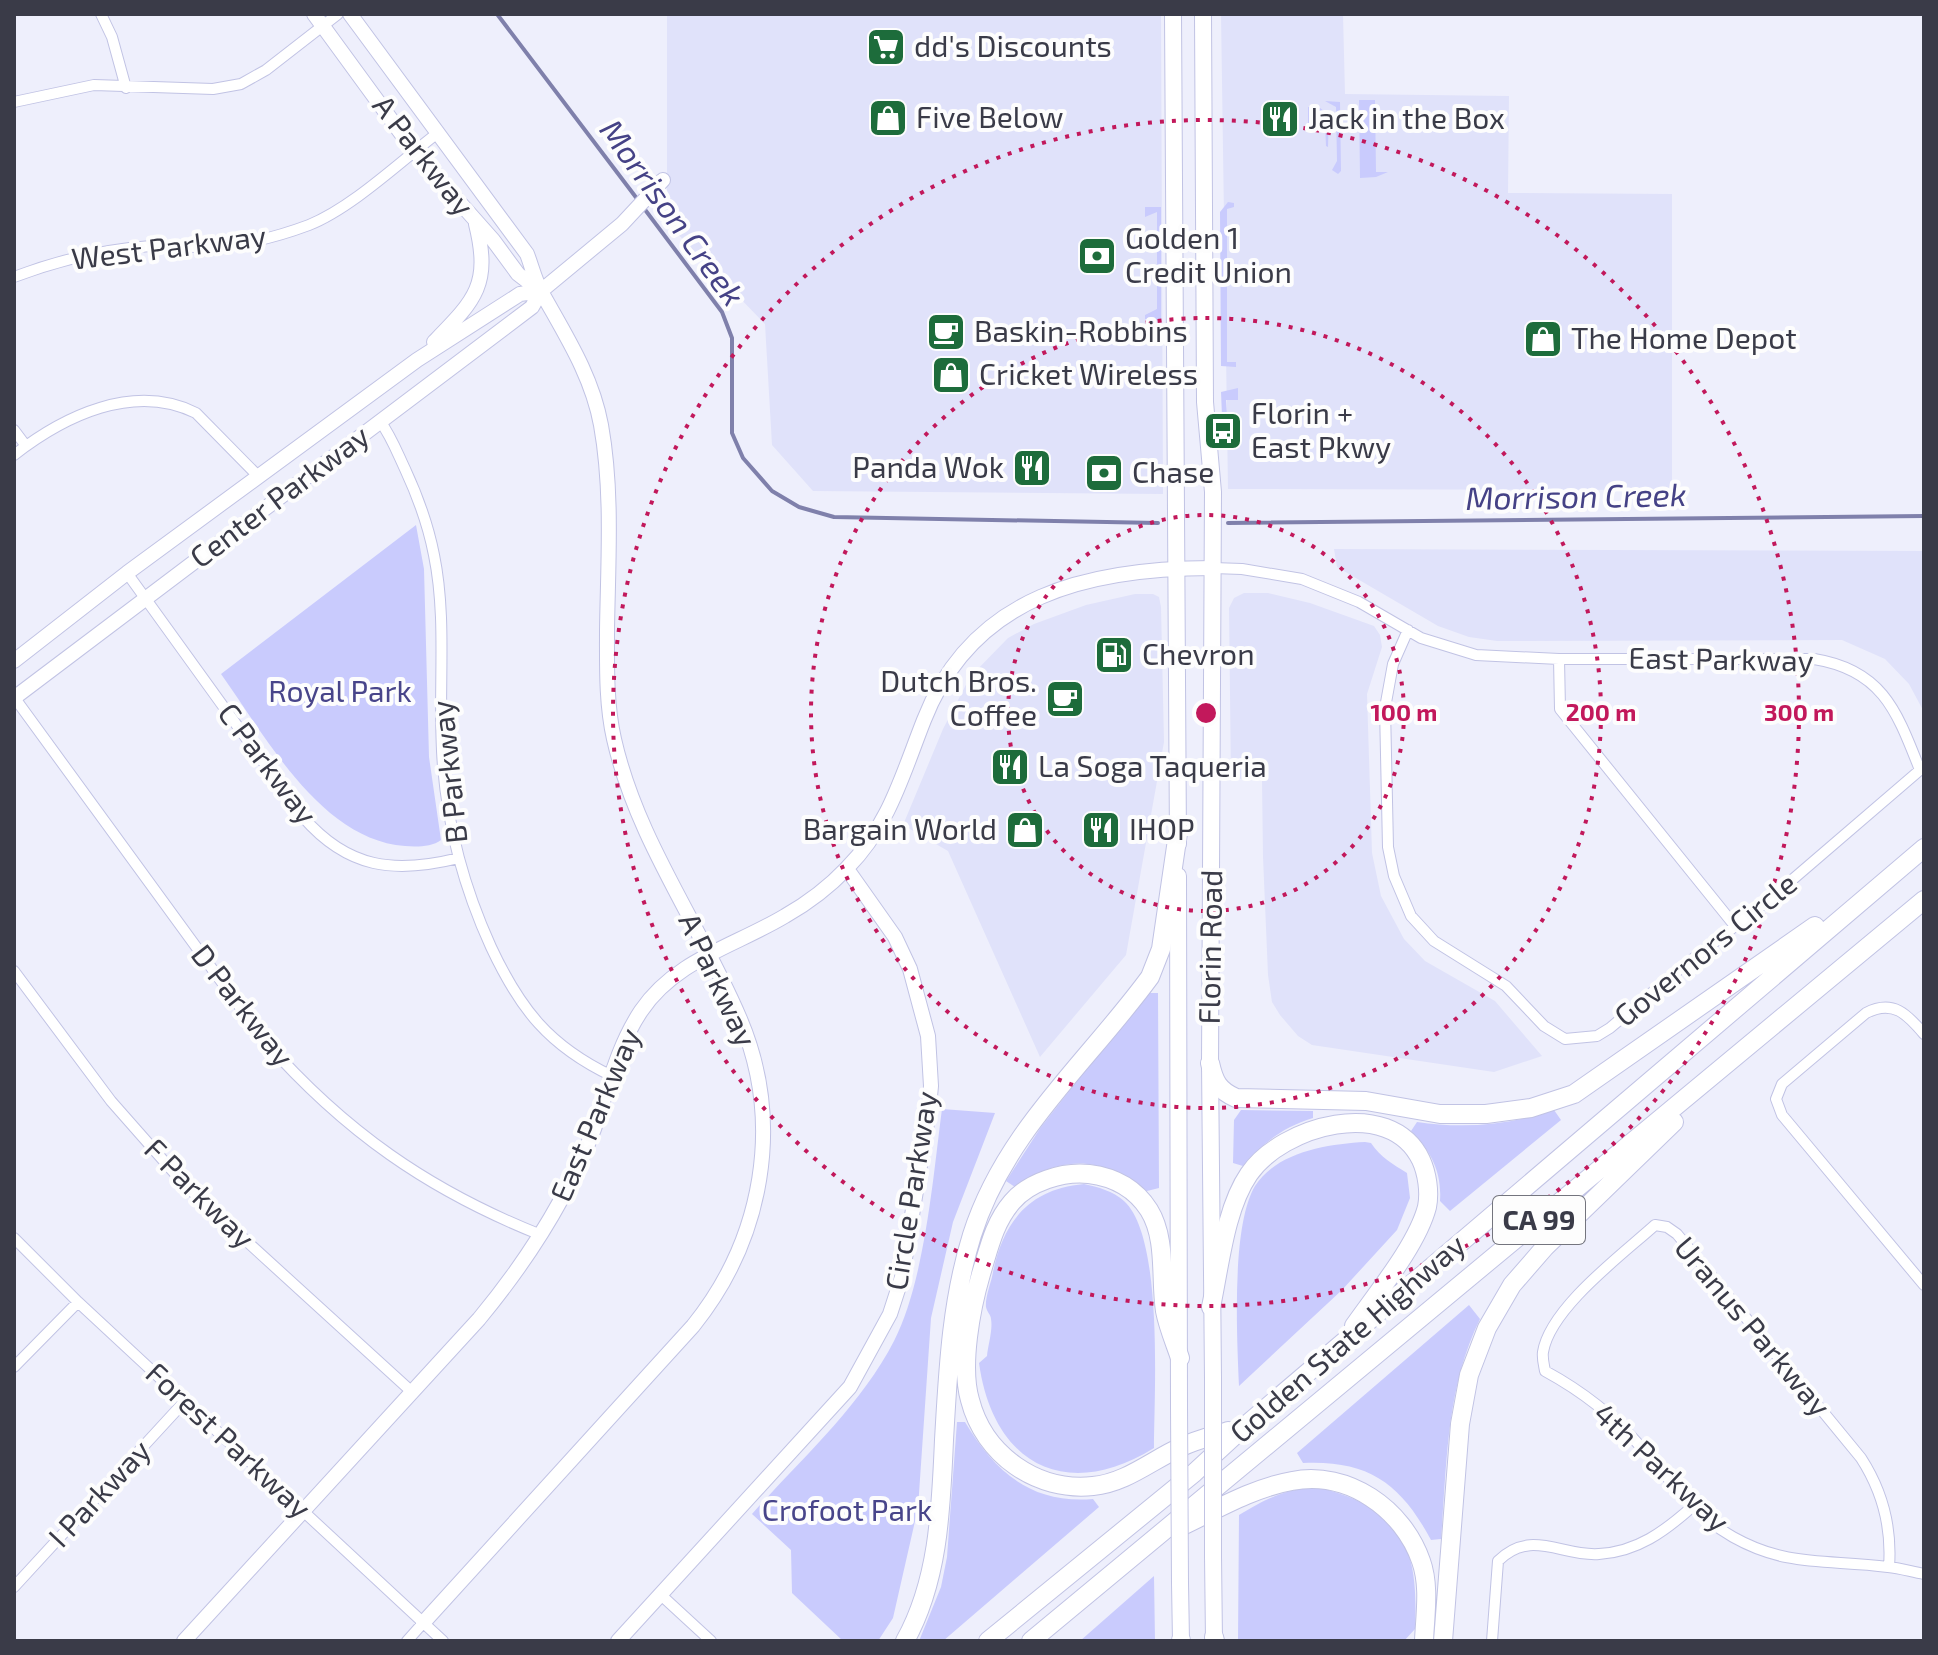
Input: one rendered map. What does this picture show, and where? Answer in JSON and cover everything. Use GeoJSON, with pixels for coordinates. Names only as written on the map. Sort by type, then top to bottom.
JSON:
{"type":"FeatureCollection","features":[{"type":"Feature","properties":{"kind":"highway"},"geometry":{"type":"LineString","coordinates":[[905,1641],[923,1599],[936,1541],[951,1333],[972,1237],[992,1182],[1018,1139],[1150,977],[1161,949],[1178,833]]}},
{"type":"Feature","properties":{"kind":"highway","name":"Golden State Highway"},"geometry":{"type":"LineString","coordinates":[[988,1641],[1194,1473],[1245,1426],[1924,848]]}},
{"type":"Feature","properties":{"kind":"highway"},"geometry":{"type":"LineString","coordinates":[[1210,1063],[1215,1082],[1224,1093],[1236,1098],[1366,1101],[1440,1114],[1486,1114],[1531,1108],[1574,1094],[1600,1078],[1909,860]]}},
{"type":"Feature","properties":{"kind":"highway","name":"Golden State Highway"},"geometry":{"type":"LineString","coordinates":[[1031,1641],[1924,900]]}},
{"type":"Feature","properties":{"kind":"highway"},"geometry":{"type":"LineString","coordinates":[[1443,1641],[1460,1424],[1469,1375],[1487,1328],[1512,1285],[1545,1247],[1772,1026]]}},
{"type":"Feature","properties":{"kind":"highway"},"geometry":{"type":"LineString","coordinates":[[1211,1307],[1234,1202],[1250,1172],[1273,1148],[1310,1130],[1347,1123],[1385,1129],[1401,1137],[1417,1153],[1426,1170],[1428,1205],[1419,1229],[1342,1345]]}},
{"type":"Feature","properties":{"kind":"highway"},"geometry":{"type":"LineString","coordinates":[[1180,1358],[1166,1314],[1156,1225],[1135,1194],[1120,1182],[1104,1176],[1071,1172],[1040,1183],[1013,1200],[995,1227],[975,1295],[966,1366],[973,1410],[981,1430],[1002,1457],[1029,1475],[1061,1486],[1095,1486],[1127,1477],[1182,1446],[1245,1426]]}},
{"type":"Feature","properties":{"kind":"highway"},"geometry":{"type":"LineString","coordinates":[[1154,1540],[1261,1490],[1294,1480],[1327,1480],[1359,1490],[1387,1508],[1409,1533],[1422,1564],[1426,1597],[1424,1641]]}},
{"type":"Feature","properties":{"kind":"highway"},"geometry":{"type":"LineString","coordinates":[[1047,1641],[1081,1599]]}},
{"type":"Feature","properties":{"kind":"main road","name":"Florin Road"},"geometry":{"type":"LineString","coordinates":[[1173,14],[1181,1641]]}},
{"type":"Feature","properties":{"kind":"main road","name":"Florin Road"},"geometry":{"type":"LineString","coordinates":[[1203,14],[1205,402],[1213,492],[1210,1063],[1214,1640]]}},
{"type":"Feature","properties":{"kind":"street"},"geometry":{"type":"LineString","coordinates":[[101,14],[112,37],[126,88]]}},
{"type":"Feature","properties":{"kind":"street"},"geometry":{"type":"LineString","coordinates":[[14,102],[94,85],[213,89],[241,84],[266,70],[318,20],[338,14]]}},
{"type":"Feature","properties":{"kind":"street","name":"A Parkway"},"geometry":{"type":"LineString","coordinates":[[350,14],[527,254],[541,291],[595,395],[608,493],[607,662],[613,734],[633,805],[648,839],[741,1021],[761,1096],[763,1126],[761,1173],[752,1218],[720,1289],[693,1326],[423,1623]]}},
{"type":"Feature","properties":{"kind":"street","name":"A Parkway"},"geometry":{"type":"LineString","coordinates":[[318,20],[414,151],[493,240],[518,274],[541,291]]}},
{"type":"Feature","properties":{"kind":"street","name":"West Parkway"},"geometry":{"type":"LineString","coordinates":[[14,277],[53,263],[102,252],[152,246],[227,245],[263,239],[311,224],[342,206],[439,132]]}},
{"type":"Feature","properties":{"kind":"street","name":"Center Parkway"},"geometry":{"type":"LineString","coordinates":[[14,698],[532,307],[541,291],[622,224],[663,180]]}},
{"type":"Feature","properties":{"kind":"street"},"geometry":{"type":"LineString","coordinates":[[417,360],[467,308],[477,290],[482,251],[475,223]]}},
{"type":"Feature","properties":{"kind":"street","name":"Center Parkway"},"geometry":{"type":"LineString","coordinates":[[14,661],[127,573],[417,360],[520,294],[541,291]]}},
{"type":"Feature","properties":{"kind":"street"},"geometry":{"type":"LineString","coordinates":[[14,455],[64,422],[93,410],[154,400],[183,406],[196,413],[259,477]]}},
{"type":"Feature","properties":{"kind":"street","name":"B Parkway"},"geometry":{"type":"LineString","coordinates":[[380,421],[416,494],[434,556],[439,588],[443,769],[459,858],[482,927],[524,1008],[559,1045],[612,1076]]}},
{"type":"Feature","properties":{"kind":"street"},"geometry":{"type":"LineString","coordinates":[[14,430],[26,446]]}},
{"type":"Feature","properties":{"kind":"street","name":"East Parkway"},"geometry":{"type":"LineString","coordinates":[[184,1641],[506,1287],[541,1235],[577,1168],[619,1053],[641,1010],[693,962],[784,917],[847,869],[865,849],[896,797],[924,720],[940,687],[969,648],[989,628],[1030,600],[1076,582],[1139,571],[1213,568],[1257,571],[1302,579],[1359,602],[1448,648],[1476,655],[1559,659],[1814,659],[1842,665],[1867,679],[1888,699],[1902,724],[1920,770]]}},
{"type":"Feature","properties":{"kind":"street","name":"C Parkway"},"geometry":{"type":"LineString","coordinates":[[127,573],[303,817],[325,839],[352,856],[382,865],[414,867],[459,858]]}},
{"type":"Feature","properties":{"kind":"street","name":"Governors Circle"},"geometry":{"type":"LineString","coordinates":[[1408,630],[1393,664],[1385,708],[1388,847],[1394,876],[1411,916],[1434,941],[1506,986],[1544,1026],[1565,1039],[1597,1036],[1610,1028],[1860,824],[1920,770]]}},
{"type":"Feature","properties":{"kind":"street"},"geometry":{"type":"LineString","coordinates":[[1559,659],[1560,709],[1735,926]]}},
{"type":"Feature","properties":{"kind":"street","name":"D Parkway"},"geometry":{"type":"LineString","coordinates":[[14,698],[264,1040],[293,1073],[346,1123],[392,1158],[467,1203],[541,1235]]}},
{"type":"Feature","properties":{"kind":"street","name":"Circle Parkway"},"geometry":{"type":"LineString","coordinates":[[618,1641],[850,1387],[890,1314],[902,1277],[928,1117],[931,1086],[928,1036],[910,969],[895,937],[847,869]]}},
{"type":"Feature","properties":{"kind":"street","name":"F Parkway"},"geometry":{"type":"LineString","coordinates":[[14,971],[111,1101],[185,1185],[412,1392]]}},
{"type":"Feature","properties":{"kind":"street"},"geometry":{"type":"LineString","coordinates":[[1924,1034],[1904,1011],[1893,1006],[1876,1008],[1782,1084],[1776,1099],[1782,1115],[1924,1285]]}},
{"type":"Feature","properties":{"kind":"street","name":"Uranus Parkway"},"geometry":{"type":"LineString","coordinates":[[1545,1371],[1543,1353],[1551,1331],[1577,1296],[1655,1225],[1667,1227],[1861,1458],[1885,1510],[1890,1538],[1889,1567]]}},
{"type":"Feature","properties":{"kind":"street","name":"Forest Parkway"},"geometry":{"type":"LineString","coordinates":[[14,1238],[78,1302],[443,1641]]}},
{"type":"Feature","properties":{"kind":"street"},"geometry":{"type":"LineString","coordinates":[[14,1367],[78,1302]]}},
{"type":"Feature","properties":{"kind":"street","name":"4th Parkway"},"geometry":{"type":"LineString","coordinates":[[1545,1371],[1563,1380],[1613,1419],[1639,1444],[1692,1507],[1733,1537],[1782,1558],[1889,1567],[1924,1574]]}},
{"type":"Feature","properties":{"kind":"street","name":"I Parkway"},"geometry":{"type":"LineString","coordinates":[[14,1587],[185,1401]]}},
{"type":"Feature","properties":{"kind":"street"},"geometry":{"type":"LineString","coordinates":[[1492,1641],[1498,1561],[1507,1552],[1541,1544],[1597,1555],[1626,1549],[1666,1530],[1692,1507]]}},
{"type":"Feature","properties":{"kind":"street"},"geometry":{"type":"LineString","coordinates":[[661,1595],[711,1641]]}},
{"type":"Feature","properties":{"kind":"street"},"geometry":{"type":"LineString","coordinates":[[407,1641],[423,1623]]}},
{"type":"Feature","properties":{"kind":"shaded area"},"geometry":{"type":"Polygon","coordinates":[[[667,14],[1161,14],[1163,494],[813,491],[772,445],[765,324],[667,223],[667,14]]]}},
{"type":"Feature","properties":{"kind":"shaded area"},"geometry":{"type":"Polygon","coordinates":[[[1221,14],[1343,14],[1345,94],[1509,96],[1508,193],[1672,194],[1672,490],[1228,489],[1221,14]]]}},
{"type":"Feature","properties":{"kind":"shaded area"},"geometry":{"type":"Polygon","coordinates":[[[1334,549],[1924,551],[1924,712],[1909,684],[1885,659],[1842,640],[1497,641],[1469,637],[1438,626],[1337,567],[1334,549]]]}},
{"type":"Feature","properties":{"kind":"shaded area"},"geometry":{"type":"Polygon","coordinates":[[[1244,593],[1268,593],[1310,603],[1374,626],[1380,635],[1382,647],[1367,694],[1372,853],[1381,896],[1404,939],[1425,961],[1495,1001],[1542,1056],[1494,1072],[1312,1045],[1298,1036],[1280,1015],[1272,1002],[1268,975],[1262,780],[1231,778],[1229,608],[1234,598],[1244,593]]]}},
{"type":"Feature","properties":{"kind":"shaded area"},"geometry":{"type":"Polygon","coordinates":[[[1135,594],[1159,597],[1161,607],[1164,742],[1126,955],[1040,1057],[948,851],[903,825],[943,729],[970,677],[1008,638],[1034,624],[1086,605],[1135,594]]]}},
{"type":"Feature","properties":{"kind":"green space"},"geometry":{"type":"Polygon","coordinates":[[[1359,100],[1375,100],[1376,172],[1388,172],[1376,177],[1360,178],[1359,100]]]}},
{"type":"Feature","properties":{"kind":"green space"},"geometry":{"type":"Polygon","coordinates":[[[1325,101],[1340,102],[1341,171],[1338,174],[1332,170],[1337,161],[1336,107],[1325,101]]]}},
{"type":"Feature","properties":{"kind":"green space"},"geometry":{"type":"Polygon","coordinates":[[[1308,107],[1320,108],[1329,115],[1328,147],[1325,124],[1314,124],[1314,131],[1308,124],[1308,107]]]}},
{"type":"Feature","properties":{"kind":"green space"},"geometry":{"type":"Polygon","coordinates":[[[1228,202],[1234,203],[1234,207],[1227,209],[1227,362],[1236,362],[1236,367],[1221,366],[1220,212],[1228,202]]]}},
{"type":"Feature","properties":{"kind":"green space"},"geometry":{"type":"Polygon","coordinates":[[[1145,207],[1161,207],[1161,320],[1145,319],[1145,315],[1157,309],[1157,212],[1145,217],[1145,207]]]}},
{"type":"Feature","properties":{"kind":"green space"},"geometry":{"type":"Polygon","coordinates":[[[1238,388],[1238,400],[1226,400],[1227,415],[1222,416],[1221,392],[1238,388]]]}},
{"type":"Feature","properties":{"kind":"green space","name":"Royal Park"},"geometry":{"type":"Polygon","coordinates":[[[416,525],[424,569],[429,757],[441,840],[429,845],[405,846],[375,839],[347,825],[322,806],[277,755],[221,674],[416,525]]]}},
{"type":"Feature","properties":{"kind":"green space"},"geometry":{"type":"Polygon","coordinates":[[[1146,993],[1158,993],[1159,1188],[1143,1192],[1111,1171],[1087,1164],[1049,1169],[1015,1187],[1006,1181],[1041,1127],[1146,993]]]}},
{"type":"Feature","properties":{"kind":"green space","name":"Crofoot Park"},"geometry":{"type":"Polygon","coordinates":[[[942,1109],[995,1113],[953,1222],[931,1318],[918,1508],[893,1618],[878,1641],[843,1641],[792,1593],[791,1550],[752,1514],[829,1432],[864,1388],[894,1341],[905,1316],[920,1259],[942,1109]]]}},
{"type":"Feature","properties":{"kind":"green space"},"geometry":{"type":"Polygon","coordinates":[[[1241,1110],[1313,1111],[1313,1118],[1274,1137],[1243,1166],[1233,1163],[1234,1120],[1241,1110]]]}},
{"type":"Feature","properties":{"kind":"green space"},"geometry":{"type":"Polygon","coordinates":[[[1554,1110],[1561,1120],[1450,1211],[1440,1201],[1434,1163],[1411,1131],[1417,1122],[1486,1124],[1554,1110]]]}},
{"type":"Feature","properties":{"kind":"green space"},"geometry":{"type":"Polygon","coordinates":[[[1371,1143],[1383,1157],[1407,1173],[1410,1198],[1397,1230],[1342,1290],[1239,1386],[1239,1254],[1247,1204],[1255,1186],[1276,1165],[1304,1152],[1371,1143]]]}},
{"type":"Feature","properties":{"kind":"green space"},"geometry":{"type":"Polygon","coordinates":[[[1084,1184],[1110,1192],[1124,1201],[1137,1220],[1146,1247],[1154,1318],[1154,1448],[1122,1464],[1092,1472],[1064,1472],[1039,1464],[1017,1449],[1000,1427],[987,1398],[979,1363],[987,1356],[991,1333],[986,1300],[1003,1240],[1011,1225],[1033,1201],[1047,1193],[1084,1184]]]}},
{"type":"Feature","properties":{"kind":"green space"},"geometry":{"type":"Polygon","coordinates":[[[1469,1305],[1480,1319],[1460,1372],[1454,1399],[1441,1539],[1431,1540],[1408,1504],[1380,1479],[1347,1466],[1303,1463],[1297,1453],[1469,1305]]]}},
{"type":"Feature","properties":{"kind":"green space"},"geometry":{"type":"Polygon","coordinates":[[[957,1422],[965,1422],[989,1456],[1017,1481],[1051,1496],[1093,1499],[1099,1507],[943,1641],[919,1641],[941,1587],[947,1557],[957,1422]]]}},
{"type":"Feature","properties":{"kind":"green space"},"geometry":{"type":"Polygon","coordinates":[[[1318,1487],[1369,1507],[1387,1519],[1400,1535],[1413,1574],[1415,1600],[1415,1629],[1404,1641],[1238,1641],[1239,1515],[1277,1495],[1318,1487]]]}},
{"type":"Feature","properties":{"kind":"green space"},"geometry":{"type":"Polygon","coordinates":[[[1154,1576],[1155,1641],[1080,1641],[1154,1576]]]}},
{"type":"Feature","properties":{"kind":"waterway","name":"Morrison Creek"},"geometry":{"type":"LineString","coordinates":[[497,14],[638,200]]}},
{"type":"Feature","properties":{"kind":"waterway","name":"Morrison Creek"},"geometry":{"type":"LineString","coordinates":[[643,207],[722,312],[732,338],[732,433],[743,458],[772,491],[799,507],[834,517],[1158,523]]}},
{"type":"Feature","properties":{"kind":"waterway","name":"Morrison Creek"},"geometry":{"type":"LineString","coordinates":[[1228,523],[1924,516]]}},
{"type":"Feature","properties":{"kind":"place","name":"dd's Discounts"},"geometry":{"type":"Point","coordinates":[886,47]}},
{"type":"Feature","properties":{"kind":"place","name":"Five Below"},"geometry":{"type":"Point","coordinates":[888,118]}},
{"type":"Feature","properties":{"kind":"place","name":"Jack in the Box"},"geometry":{"type":"Point","coordinates":[1280,119]}},
{"type":"Feature","properties":{"kind":"place","name":"Golden 1 Credit Union"},"geometry":{"type":"Point","coordinates":[1097,256]}},
{"type":"Feature","properties":{"kind":"place","name":"Baskin-Robbins"},"geometry":{"type":"Point","coordinates":[946,332]}},
{"type":"Feature","properties":{"kind":"place","name":"The Home Depot"},"geometry":{"type":"Point","coordinates":[1543,339]}},
{"type":"Feature","properties":{"kind":"place","name":"Cricket Wireless"},"geometry":{"type":"Point","coordinates":[951,375]}},
{"type":"Feature","properties":{"kind":"place","name":"Florin + East Pkwy"},"geometry":{"type":"Point","coordinates":[1223,431]}},
{"type":"Feature","properties":{"kind":"place","name":"Panda Wok"},"geometry":{"type":"Point","coordinates":[1032,468]}},
{"type":"Feature","properties":{"kind":"place","name":"Chase"},"geometry":{"type":"Point","coordinates":[1104,473]}},
{"type":"Feature","properties":{"kind":"place","name":"Chevron"},"geometry":{"type":"Point","coordinates":[1114,655]}},
{"type":"Feature","properties":{"kind":"place","name":"Dutch Bros. Coffee"},"geometry":{"type":"Point","coordinates":[1065,699]}},
{"type":"Feature","properties":{"kind":"place","name":"La Soga Taqueria"},"geometry":{"type":"Point","coordinates":[1010,767]}},
{"type":"Feature","properties":{"kind":"place","name":"Bargain World"},"geometry":{"type":"Point","coordinates":[1025,830]}},
{"type":"Feature","properties":{"kind":"place","name":"IHOP"},"geometry":{"type":"Point","coordinates":[1101,830]}}]}
